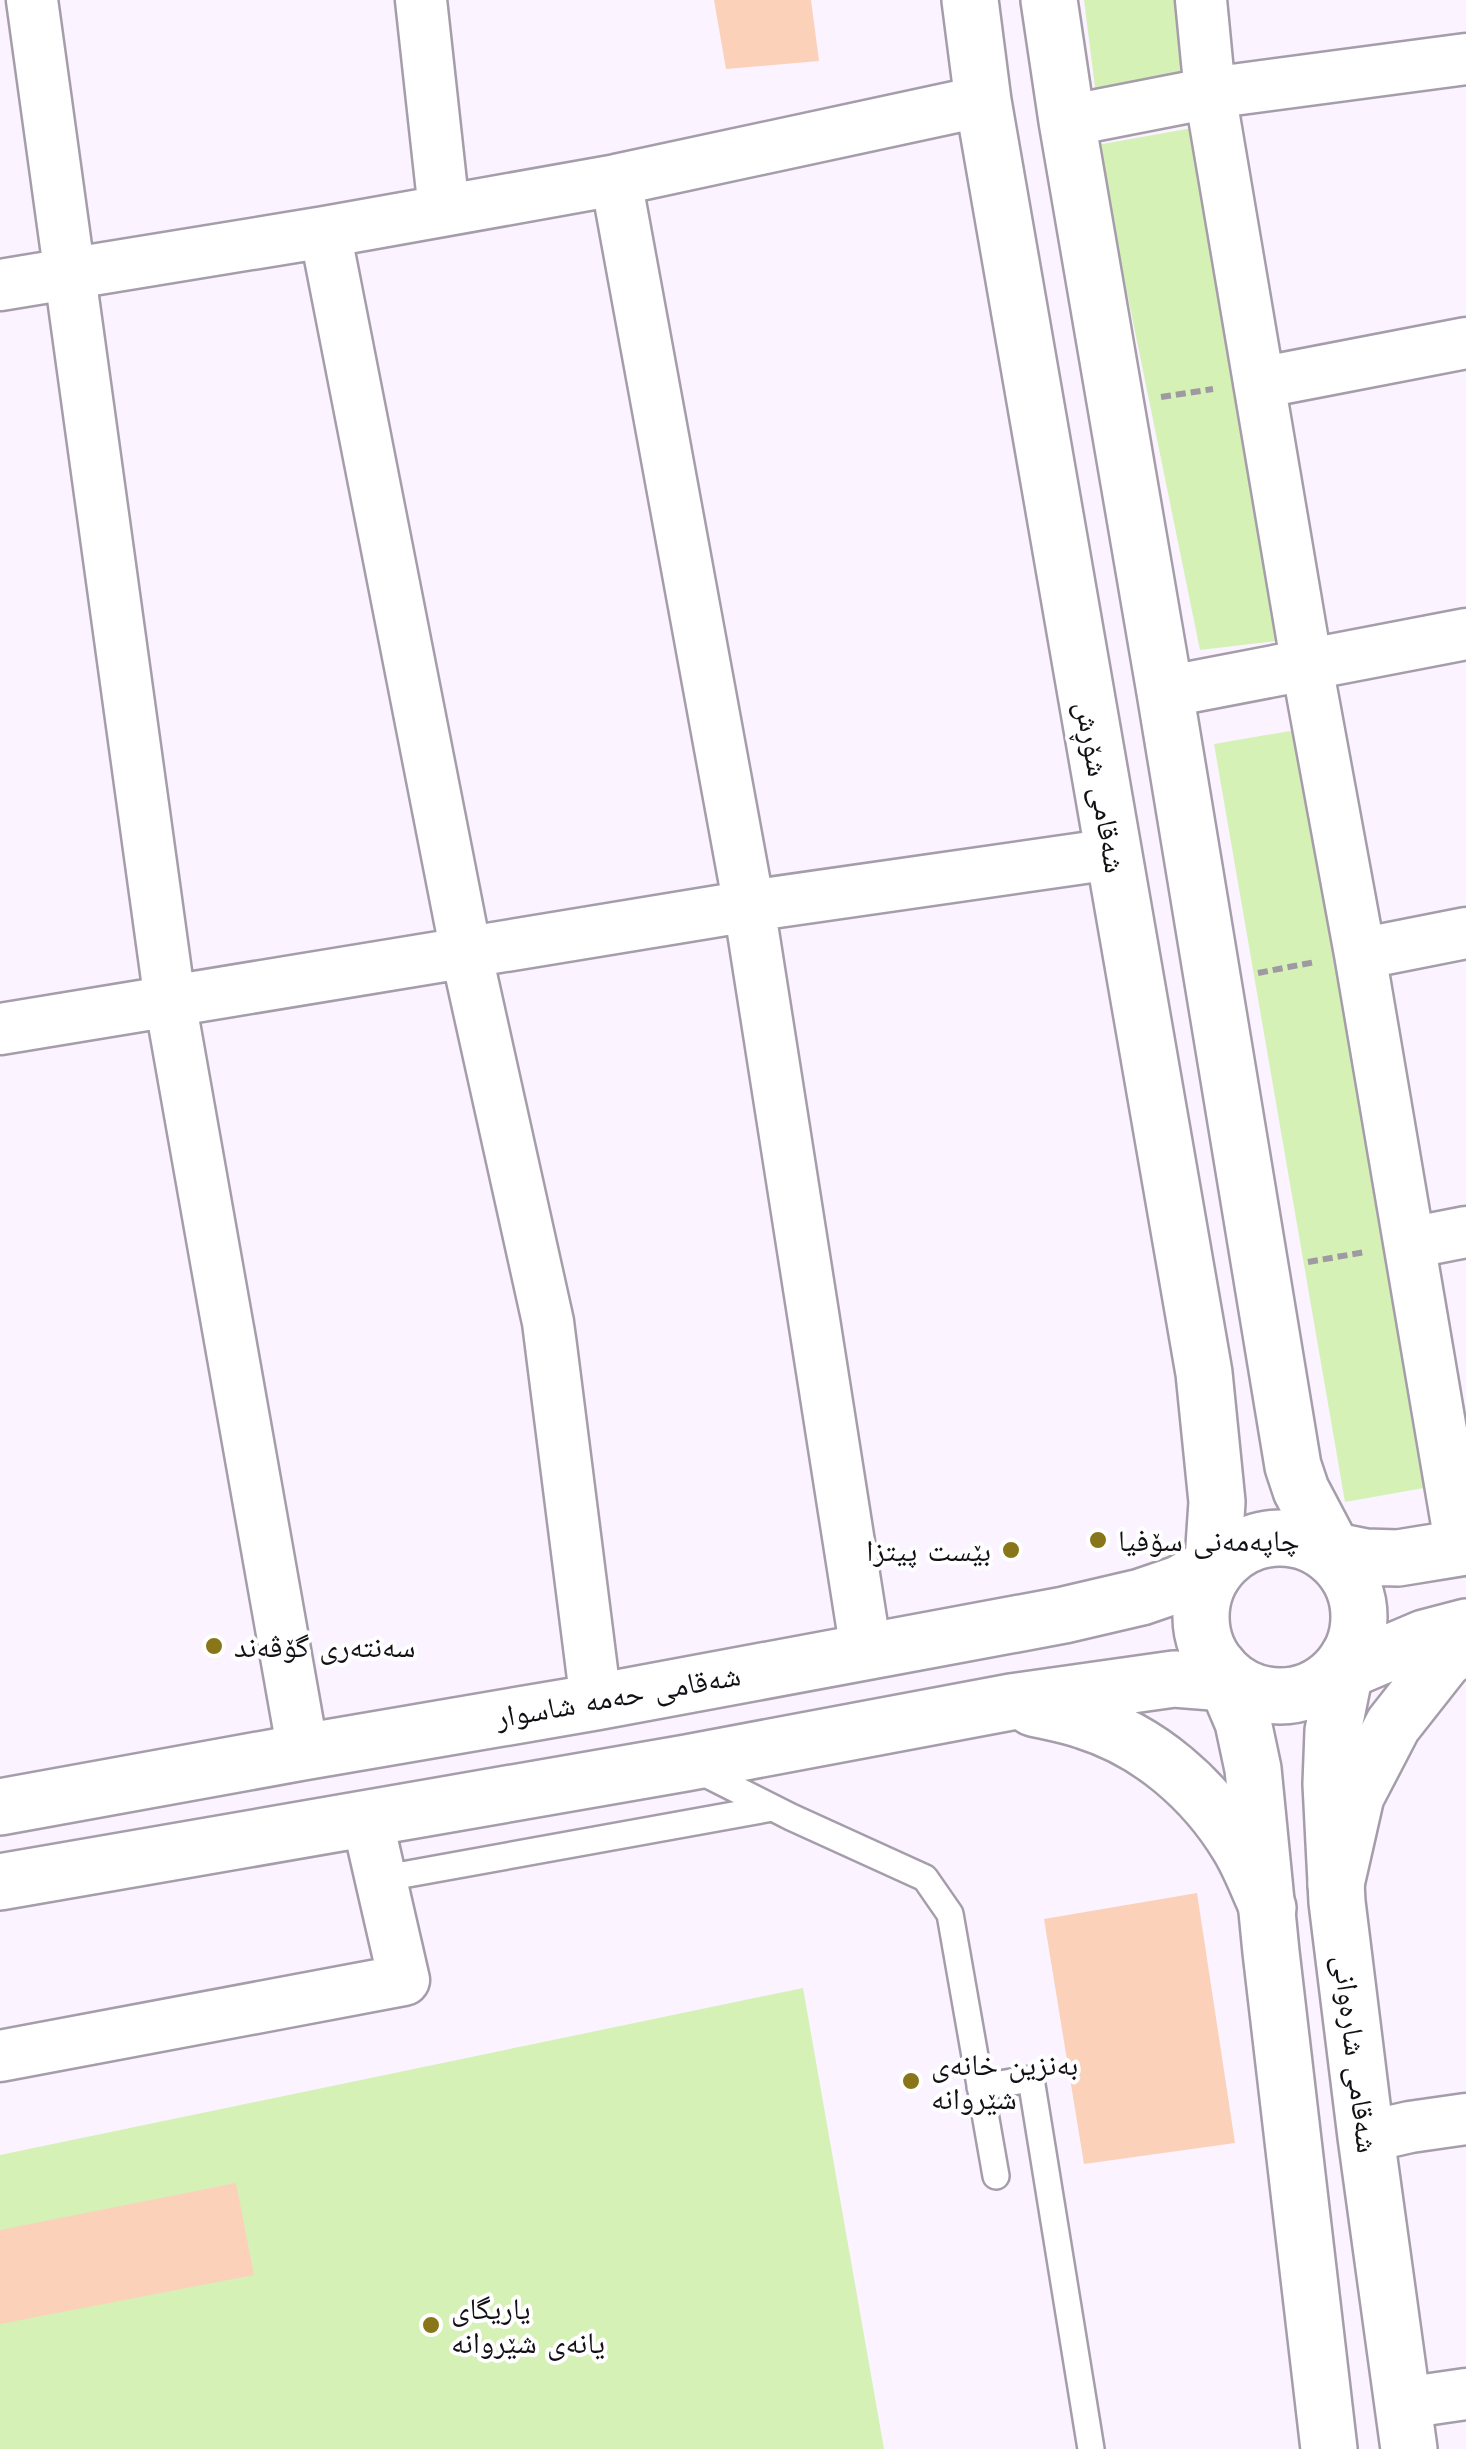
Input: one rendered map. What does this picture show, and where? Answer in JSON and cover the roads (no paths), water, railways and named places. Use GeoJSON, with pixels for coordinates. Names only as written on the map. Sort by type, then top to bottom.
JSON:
{"type":"FeatureCollection","features":[{"type":"Feature","properties":{"kind":"main road","name":"شەقامی شۆڕش"},"geometry":{"type":"LineString","coordinates":[[970,0],[983,101],[1204,1373],[1217,1502],[1217,1566]]}},
{"type":"Feature","properties":{"kind":"main road"},"geometry":{"type":"LineString","coordinates":[[1049,0],[1066,121],[1292,1466],[1331,1554],[1353,1586],[1359,1609],[1357,1634],[1341,1668]]}},
{"type":"Feature","properties":{"kind":"main road"},"geometry":{"type":"LineString","coordinates":[[1204,1373],[1276,1364]]}},
{"type":"Feature","properties":{"kind":"main road"},"geometry":{"type":"LineString","coordinates":[[1329,2449],[1253,1769],[1228,1679],[1206,1647],[1201,1624],[1202,1598],[1217,1566],[1248,1543],[1273,1538],[1297,1539],[1331,1554],[1365,1557],[1398,1558],[1463,1548]]}},
{"type":"Feature","properties":{"kind":"main road","name":"شەقامی حەمە شاسوار"},"geometry":{"type":"LineString","coordinates":[[0,1808],[954,1637],[1141,1597],[1217,1566]]}},
{"type":"Feature","properties":{"kind":"main road"},"geometry":{"type":"LineString","coordinates":[[0,1882],[686,1763],[1010,1702],[1174,1679],[1228,1679],[1261,1694],[1286,1696],[1310,1690],[1341,1668],[1466,1626]]}},
{"type":"Feature","properties":{"kind":"main road"},"geometry":{"type":"LineString","coordinates":[[1336,1884],[1356,1796],[1393,1725],[1445,1659],[1466,1646]]}},
{"type":"Feature","properties":{"kind":"main road","name":"شەقامی شارەوانی"},"geometry":{"type":"LineString","coordinates":[[1341,1668],[1331,1784],[1336,1884],[1366,2137],[1407,2426]]}},
{"type":"Feature","properties":{"kind":"main road"},"geometry":{"type":"LineString","coordinates":[[1010,1702],[1088,1721],[1158,1758],[1192,1784],[1241,1848],[1269,1930]]}},
{"type":"Feature","properties":{"kind":"main road"},"geometry":{"type":"LineString","coordinates":[[500,1718],[523,1791]]}},
{"type":"Feature","properties":{"kind":"main road"},"geometry":{"type":"LineString","coordinates":[[1269,1930],[1342,1943]]}},
{"type":"Feature","properties":{"kind":"street"},"geometry":{"type":"LineString","coordinates":[[32,0],[170,1000],[303,1752]]}},
{"type":"Feature","properties":{"kind":"street"},"geometry":{"type":"LineString","coordinates":[[421,0],[444,210]]}},
{"type":"Feature","properties":{"kind":"street"},"geometry":{"type":"LineString","coordinates":[[1201,0],[1210,93],[1259,383],[1463,1548]]}},
{"type":"Feature","properties":{"kind":"street"},"geometry":{"type":"LineString","coordinates":[[1066,121],[1210,93],[1466,59]]}},
{"type":"Feature","properties":{"kind":"street"},"geometry":{"type":"LineString","coordinates":[[0,285],[616,180],[983,101]]}},
{"type":"Feature","properties":{"kind":"street"},"geometry":{"type":"LineString","coordinates":[[616,180],[749,906],[866,1650]]}},
{"type":"Feature","properties":{"kind":"street"},"geometry":{"type":"LineString","coordinates":[[325,232],[466,952],[548,1322],[596,1702]]}},
{"type":"Feature","properties":{"kind":"street"},"geometry":{"type":"LineString","coordinates":[[1259,383],[1466,343]]}},
{"type":"Feature","properties":{"kind":"street"},"geometry":{"type":"LineString","coordinates":[[1164,692],[1466,634]]}},
{"type":"Feature","properties":{"kind":"street"},"geometry":{"type":"LineString","coordinates":[[0,1028],[749,906],[1112,854]]}},
{"type":"Feature","properties":{"kind":"street"},"geometry":{"type":"LineString","coordinates":[[1360,954],[1466,934]]}},
{"type":"Feature","properties":{"kind":"street"},"geometry":{"type":"LineString","coordinates":[[1410,1243],[1466,1232]]}},
{"type":"Feature","properties":{"kind":"street"},"geometry":{"type":"LineString","coordinates":[[0,2056],[404,1980],[369,1818]]}},
{"type":"Feature","properties":{"kind":"street"},"geometry":{"type":"LineString","coordinates":[[1366,2137],[1410,2126],[1466,2119]]}},
{"type":"Feature","properties":{"kind":"street"},"geometry":{"type":"LineString","coordinates":[[1407,2426],[1466,2394]]}},
{"type":"Feature","properties":{"kind":"lane"},"geometry":{"type":"LineString","coordinates":[[686,1763],[772,1808],[924,1878],[950,1914],[996,2176]]}},
{"type":"Feature","properties":{"kind":"lane"},"geometry":{"type":"LineString","coordinates":[[380,1879],[772,1808]]}},
{"type":"Feature","properties":{"kind":"lane"},"geometry":{"type":"LineString","coordinates":[[980,2087],[1031,2079],[1091,2449]]}},
{"type":"Feature","properties":{"kind":"place","name":"چاپەمەنی سۆفیا"},"geometry":{"type":"Point","coordinates":[1098,1540]}},
{"type":"Feature","properties":{"kind":"place","name":"بێست پیتزا"},"geometry":{"type":"Point","coordinates":[1011,1550]}},
{"type":"Feature","properties":{"kind":"place","name":"سەنتەری گۆڤەند"},"geometry":{"type":"Point","coordinates":[214,1646]}},
{"type":"Feature","properties":{"kind":"place","name":"بەنزین خانەی شێروانە"},"geometry":{"type":"Point","coordinates":[911,2081]}},
{"type":"Feature","properties":{"kind":"place","name":"یاریگای یانەی شێروانە"},"geometry":{"type":"Point","coordinates":[431,2325]}}]}
